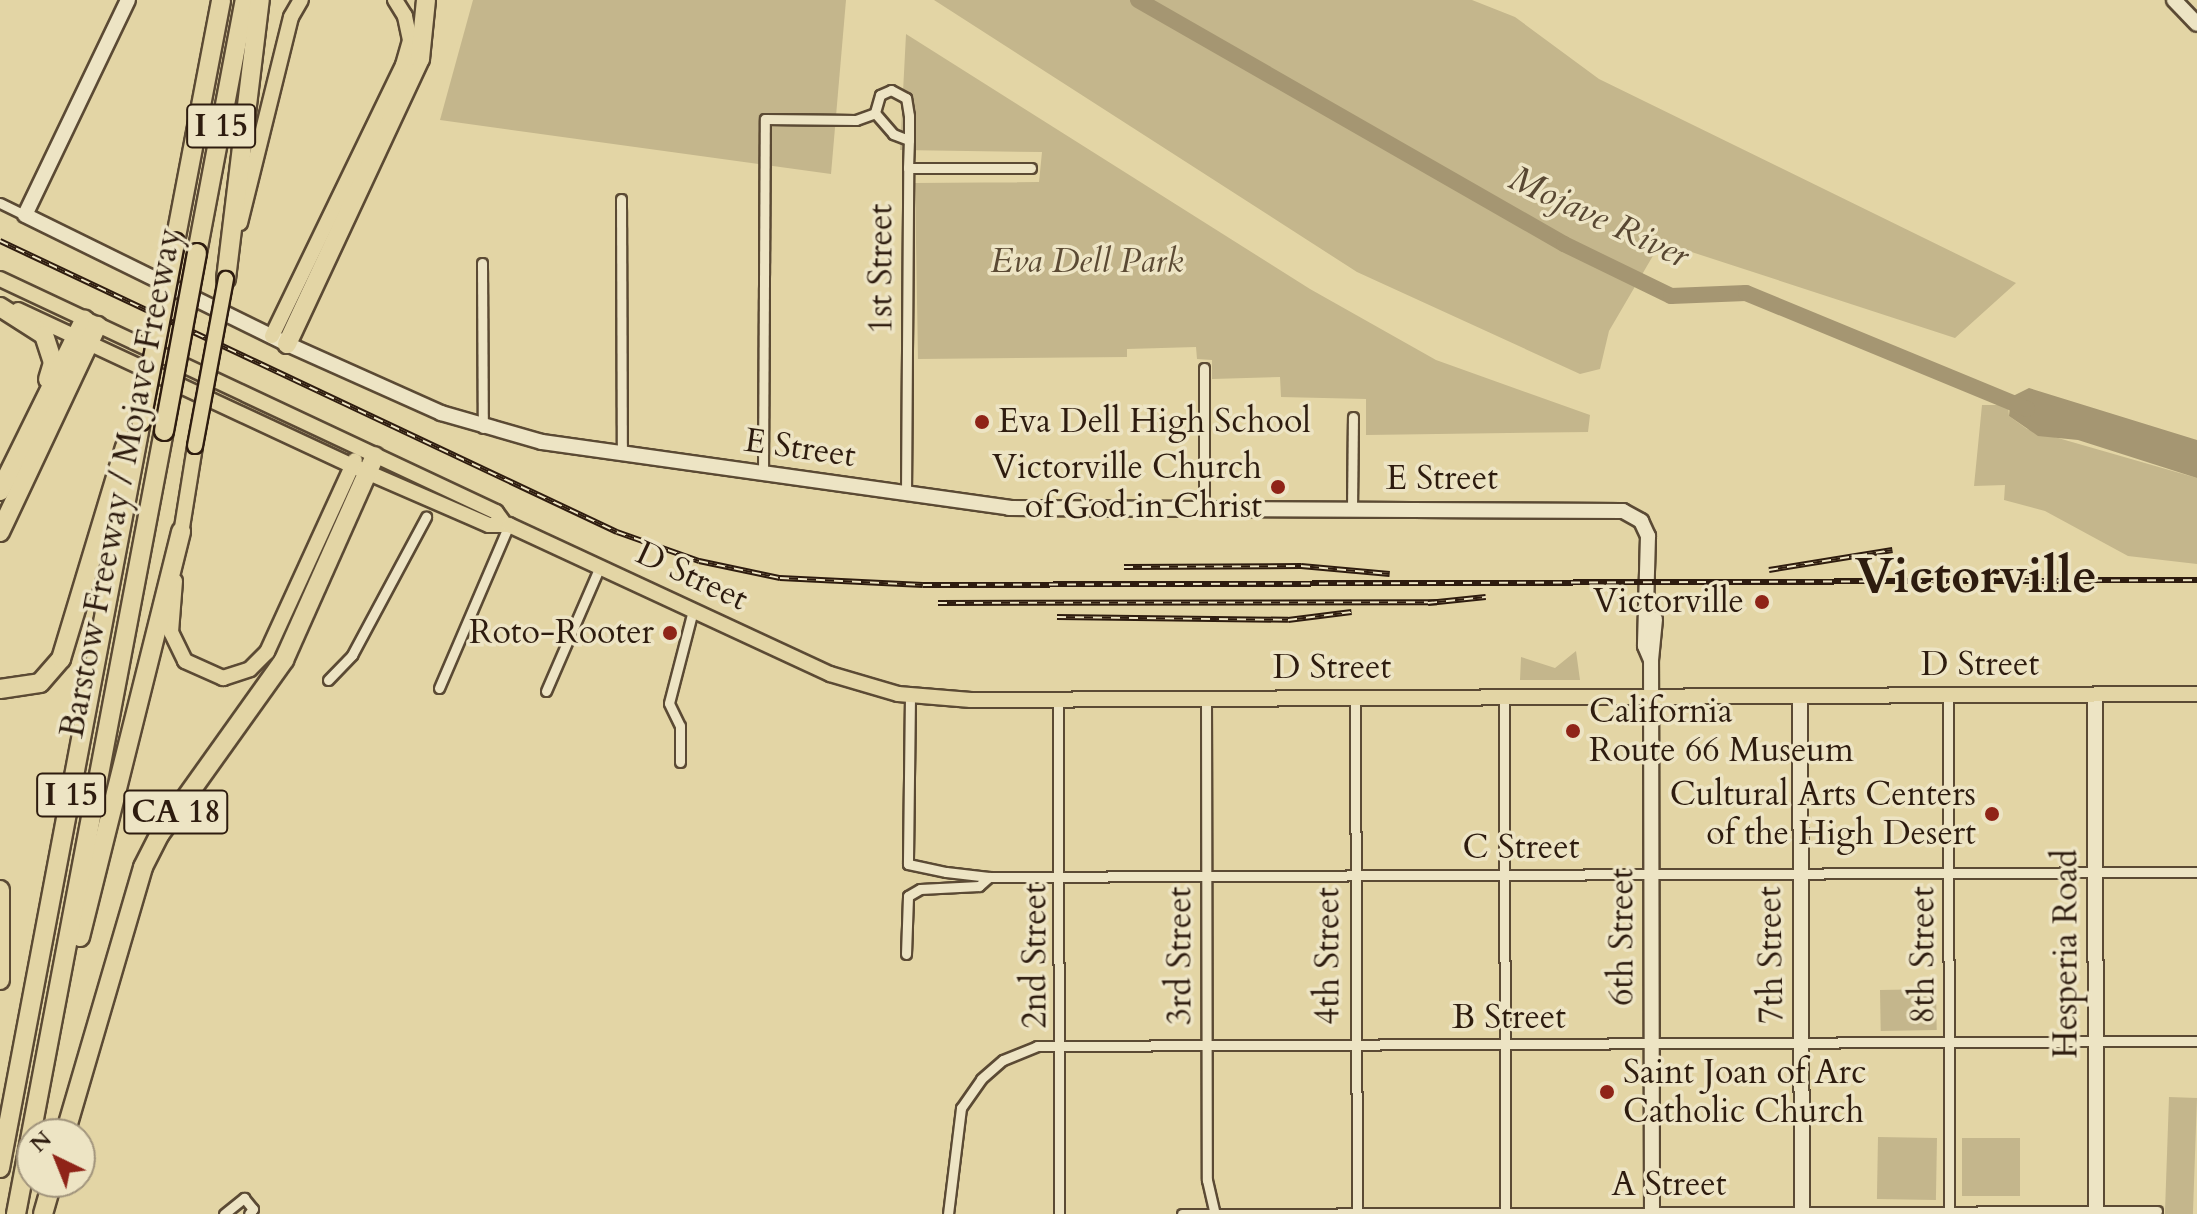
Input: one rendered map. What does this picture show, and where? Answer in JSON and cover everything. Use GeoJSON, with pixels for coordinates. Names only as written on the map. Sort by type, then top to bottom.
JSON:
{"type":"FeatureCollection","features":[{"type":"Feature","properties":{"kind":"highway","name":"Barstow Freeway / Mojave Freeway"},"geometry":{"type":"LineString","coordinates":[[0,1168],[221,0]]}},
{"type":"Feature","properties":{"kind":"highway","name":"Barstow Freeway / Mojave Freeway"},"geometry":{"type":"LineString","coordinates":[[16,1214],[245,0]]}},
{"type":"Feature","properties":{"kind":"highway"},"geometry":{"type":"LineString","coordinates":[[227,272],[260,0]]}},
{"type":"Feature","properties":{"kind":"highway"},"geometry":{"type":"LineString","coordinates":[[280,340],[420,59],[426,0]]}},
{"type":"Feature","properties":{"kind":"highway"},"geometry":{"type":"LineString","coordinates":[[0,304],[47,341],[53,363],[43,401]]}},
{"type":"Feature","properties":{"kind":"highway"},"geometry":{"type":"LineString","coordinates":[[0,532],[91,323]]}},
{"type":"Feature","properties":{"kind":"highway"},"geometry":{"type":"LineString","coordinates":[[0,491],[43,401],[82,342]]}},
{"type":"Feature","properties":{"kind":"highway"},"geometry":{"type":"LineString","coordinates":[[0,689],[40,683],[61,659],[128,439],[141,421]]}},
{"type":"Feature","properties":{"kind":"highway","name":"CA 18"},"geometry":{"type":"LineString","coordinates":[[70,1118],[143,867],[160,834],[284,660],[364,461]]}},
{"type":"Feature","properties":{"kind":"highway"},"geometry":{"type":"LineString","coordinates":[[62,972],[79,938],[181,531]]}},
{"type":"Feature","properties":{"kind":"highway"},"geometry":{"type":"LineString","coordinates":[[0,890],[0,980]]}},
{"type":"Feature","properties":{"kind":"main road"},"geometry":{"type":"LineString","coordinates":[[301,0],[291,17],[227,272],[195,446],[181,531],[172,638],[185,661],[198,671],[236,676],[267,652],[364,461]]}},
{"type":"Feature","properties":{"kind":"main road"},"geometry":{"type":"LineString","coordinates":[[280,340],[403,65],[410,40],[405,16],[395,0]]}},
{"type":"Feature","properties":{"kind":"main road","name":"D Street"},"geometry":{"type":"LineString","coordinates":[[0,279],[489,525],[506,524],[830,674],[910,696],[1058,699],[2197,694]]}},
{"type":"Feature","properties":{"kind":"main road","name":"D Street"},"geometry":{"type":"LineString","coordinates":[[0,304],[82,342],[364,461]]}},
{"type":"Feature","properties":{"kind":"street"},"geometry":{"type":"LineString","coordinates":[[25,215],[128,0]]}},
{"type":"Feature","properties":{"kind":"street"},"geometry":{"type":"LineString","coordinates":[[2174,0],[2197,24]]}},
{"type":"Feature","properties":{"kind":"street"},"geometry":{"type":"LineString","coordinates":[[875,113],[880,95],[899,91],[906,98],[908,168]]}},
{"type":"Feature","properties":{"kind":"street"},"geometry":{"type":"LineString","coordinates":[[875,113],[893,134],[909,140]]}},
{"type":"Feature","properties":{"kind":"street"},"geometry":{"type":"LineString","coordinates":[[763,473],[761,218],[765,119],[856,120],[875,113]]}},
{"type":"Feature","properties":{"kind":"street","name":"1st Street"},"geometry":{"type":"LineString","coordinates":[[906,494],[908,168],[1031,168]]}},
{"type":"Feature","properties":{"kind":"street"},"geometry":{"type":"LineString","coordinates":[[621,199],[622,454]]}},
{"type":"Feature","properties":{"kind":"street","name":"E Street"},"geometry":{"type":"LineString","coordinates":[[0,203],[280,340],[483,428],[622,454],[1032,510],[1612,509],[1641,521]]}},
{"type":"Feature","properties":{"kind":"street"},"geometry":{"type":"LineString","coordinates":[[482,263],[483,428]]}},
{"type":"Feature","properties":{"kind":"street"},"geometry":{"type":"LineString","coordinates":[[1204,368],[1204,511]]}},
{"type":"Feature","properties":{"kind":"street"},"geometry":{"type":"LineString","coordinates":[[1352,510],[1353,417]]}},
{"type":"Feature","properties":{"kind":"street"},"geometry":{"type":"LineString","coordinates":[[328,680],[352,655],[426,517]]}},
{"type":"Feature","properties":{"kind":"street","name":"6th Street"},"geometry":{"type":"LineString","coordinates":[[1641,521],[1656,577],[1651,660],[1652,1213]]}},
{"type":"Feature","properties":{"kind":"street"},"geometry":{"type":"LineString","coordinates":[[439,688],[506,524]]}},
{"type":"Feature","properties":{"kind":"street"},"geometry":{"type":"LineString","coordinates":[[546,691],[600,566]]}},
{"type":"Feature","properties":{"kind":"street"},"geometry":{"type":"LineString","coordinates":[[680,762],[680,726],[669,703],[693,610]]}},
{"type":"Feature","properties":{"kind":"street","name":"Hesperia Road"},"geometry":{"type":"LineString","coordinates":[[2095,695],[2096,1212]]}},
{"type":"Feature","properties":{"kind":"street"},"geometry":{"type":"LineString","coordinates":[[910,696],[908,864],[989,877]]}},
{"type":"Feature","properties":{"kind":"street","name":"7th Street"},"geometry":{"type":"LineString","coordinates":[[1800,696],[1802,1212]]}},
{"type":"Feature","properties":{"kind":"street","name":"8th Street"},"geometry":{"type":"LineString","coordinates":[[1948,696],[1949,1212]]}},
{"type":"Feature","properties":{"kind":"street"},"geometry":{"type":"LineString","coordinates":[[1504,697],[1505,1213]]}},
{"type":"Feature","properties":{"kind":"street","name":"3rd Street"},"geometry":{"type":"LineString","coordinates":[[1206,698],[1207,1180],[1215,1214]]}},
{"type":"Feature","properties":{"kind":"street","name":"4th Street"},"geometry":{"type":"LineString","coordinates":[[1355,698],[1357,1213]]}},
{"type":"Feature","properties":{"kind":"street","name":"2nd Street"},"geometry":{"type":"LineString","coordinates":[[1058,699],[1061,877],[1059,1214]]}},
{"type":"Feature","properties":{"kind":"street","name":"C Street"},"geometry":{"type":"LineString","coordinates":[[989,877],[2197,872]]}},
{"type":"Feature","properties":{"kind":"street"},"geometry":{"type":"LineString","coordinates":[[906,954],[908,896],[920,889],[979,886],[989,877]]}},
{"type":"Feature","properties":{"kind":"street","name":"B Street"},"geometry":{"type":"LineString","coordinates":[[948,1214],[961,1108],[974,1088],[1003,1060],[1037,1046],[2197,1041]]}},
{"type":"Feature","properties":{"kind":"street"},"geometry":{"type":"LineString","coordinates":[[224,1214],[244,1198],[253,1209],[249,1214]]}},
{"type":"Feature","properties":{"kind":"street","name":"A Street"},"geometry":{"type":"LineString","coordinates":[[1182,1214],[2157,1211]]}},
{"type":"Feature","properties":{"kind":"green space"},"geometry":{"type":"Polygon","coordinates":[[[473,0],[846,0],[831,174],[440,120],[473,0]]]}},
{"type":"Feature","properties":{"kind":"green space"},"geometry":{"type":"Polygon","coordinates":[[[934,0],[1472,0],[1515,17],[1599,79],[2016,283],[1955,338],[1661,242],[1609,331],[1600,369],[1580,374],[1357,272],[934,0]]]}},
{"type":"Feature","properties":{"kind":"green space","name":"Eva Dell Park"},"geometry":{"type":"Polygon","coordinates":[[[906,34],[1310,289],[1436,360],[1590,415],[1588,432],[1366,435],[1366,399],[1281,397],[1280,377],[1212,379],[1212,360],[1197,359],[1196,347],[1127,349],[1127,357],[918,359],[915,183],[1039,182],[1042,152],[900,150],[906,34]]]}},
{"type":"Feature","properties":{"kind":"green space"},"geometry":{"type":"Polygon","coordinates":[[[1982,405],[2008,405],[2009,416],[2027,429],[2197,478],[2197,564],[2128,556],[2045,511],[2004,500],[2005,485],[1974,486],[1982,405]]]}},
{"type":"Feature","properties":{"kind":"green space"},"geometry":{"type":"Polygon","coordinates":[[[1576,651],[1580,680],[1520,680],[1521,657],[1555,668],[1576,651]]]}},
{"type":"Feature","properties":{"kind":"green space"},"geometry":{"type":"Polygon","coordinates":[[[1936,989],[1937,1030],[1881,1031],[1880,990],[1936,989]]]}},
{"type":"Feature","properties":{"kind":"green space"},"geometry":{"type":"Polygon","coordinates":[[[2169,1097],[2197,1098],[2193,1214],[2165,1214],[2169,1097]]]}},
{"type":"Feature","properties":{"kind":"green space"},"geometry":{"type":"Polygon","coordinates":[[[1878,1137],[1937,1138],[1936,1200],[1877,1199],[1878,1137]]]}},
{"type":"Feature","properties":{"kind":"green space"},"geometry":{"type":"Polygon","coordinates":[[[1962,1138],[2020,1138],[2020,1196],[1962,1196],[1962,1138]]]}},
{"type":"Feature","properties":{"kind":"shaded area"},"geometry":{"type":"Polygon","coordinates":[[[2029,388],[2197,440],[2197,478],[2078,440],[2038,436],[2009,416],[2011,397],[2029,388]]]}},
{"type":"Feature","properties":{"kind":"waterway","name":"Mojave River"},"geometry":{"type":"LineString","coordinates":[[1138,0],[1564,244],[1671,296],[1746,293],[2027,409]]}},
{"type":"Feature","properties":{"kind":"railway"},"geometry":{"type":"LineString","coordinates":[[0,241],[617,532],[699,561],[780,578],[923,585],[2197,580]]}},
{"type":"Feature","properties":{"kind":"railway"},"geometry":{"type":"LineString","coordinates":[[1769,570],[1892,550]]}},
{"type":"Feature","properties":{"kind":"railway"},"geometry":{"type":"LineString","coordinates":[[1124,567],[1301,566],[1390,574]]}},
{"type":"Feature","properties":{"kind":"railway"},"geometry":{"type":"LineString","coordinates":[[1428,603],[1486,597]]}},
{"type":"Feature","properties":{"kind":"railway"},"geometry":{"type":"LineString","coordinates":[[938,603],[1437,602]]}},
{"type":"Feature","properties":{"kind":"railway"},"geometry":{"type":"LineString","coordinates":[[1057,617],[1288,620],[1352,612]]}},
{"type":"Feature","properties":{"kind":"place","name":"Eva Dell High School"},"geometry":{"type":"Point","coordinates":[982,422]}},
{"type":"Feature","properties":{"kind":"place","name":"Victorville Church of God in Christ"},"geometry":{"type":"Point","coordinates":[1278,487]}},
{"type":"Feature","properties":{"kind":"place","name":"Victorville"},"geometry":{"type":"Point","coordinates":[1762,602]}},
{"type":"Feature","properties":{"kind":"place","name":"Roto-Rooter"},"geometry":{"type":"Point","coordinates":[670,633]}},
{"type":"Feature","properties":{"kind":"place","name":"California Route 66 Museum"},"geometry":{"type":"Point","coordinates":[1573,731]}},
{"type":"Feature","properties":{"kind":"place","name":"Cultural Arts Centers of the High Desert"},"geometry":{"type":"Point","coordinates":[1992,814]}},
{"type":"Feature","properties":{"kind":"place","name":"Saint Joan of Arc Catholic Church"},"geometry":{"type":"Point","coordinates":[1607,1092]}},
{"type":"Feature","properties":{"kind":"district","name":"Victorville"},"geometry":{"type":"Point","coordinates":[1976,577]}}]}
